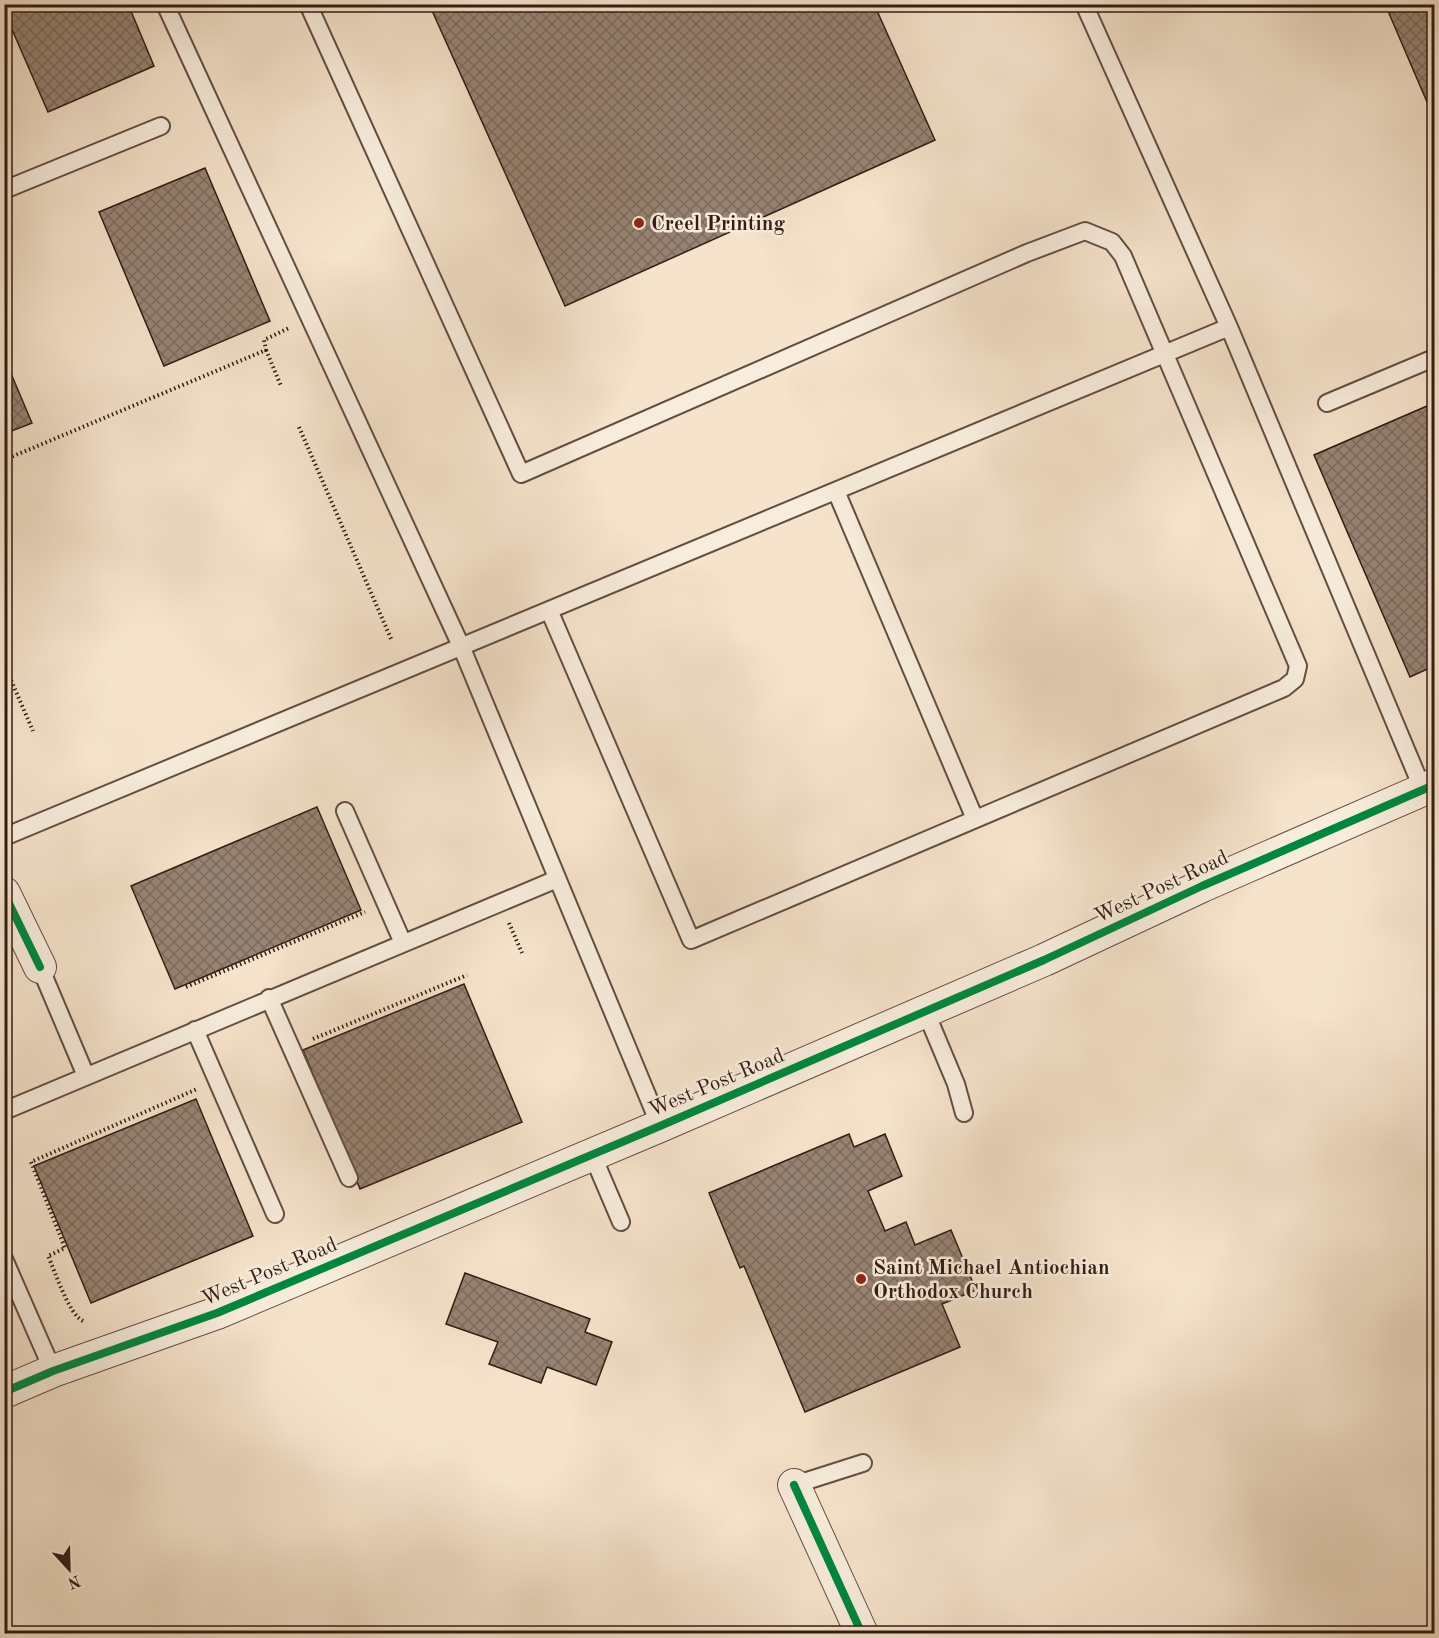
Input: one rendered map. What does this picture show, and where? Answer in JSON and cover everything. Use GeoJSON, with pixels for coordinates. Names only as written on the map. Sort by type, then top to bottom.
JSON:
{"type":"FeatureCollection","features":[{"type":"Feature","properties":{"kind":"street","name":"West Post Road"},"geometry":{"type":"LineString","coordinates":[[4,1392],[52,1371],[216,1313],[660,1126],[1044,960],[1202,886],[1429,788]]}},
{"type":"Feature","properties":{"kind":"street"},"geometry":{"type":"LineString","coordinates":[[4,893],[40,967]]}},
{"type":"Feature","properties":{"kind":"street"},"geometry":{"type":"LineString","coordinates":[[794,1485],[862,1634]]}},
{"type":"Feature","properties":{"kind":"lane"},"geometry":{"type":"LineString","coordinates":[[165,4],[461,646],[660,1126]]}},
{"type":"Feature","properties":{"kind":"lane"},"geometry":{"type":"LineString","coordinates":[[308,4],[521,474],[1006,262],[1085,231],[1112,242],[1123,256],[1298,666],[1295,679],[1284,688],[691,939],[549,610]]}},
{"type":"Feature","properties":{"kind":"lane"},"geometry":{"type":"LineString","coordinates":[[1084,4],[1229,327],[1429,788]]}},
{"type":"Feature","properties":{"kind":"lane"},"geometry":{"type":"LineString","coordinates":[[4,190],[161,126]]}},
{"type":"Feature","properties":{"kind":"lane"},"geometry":{"type":"LineString","coordinates":[[4,837],[1229,327]]}},
{"type":"Feature","properties":{"kind":"lane"},"geometry":{"type":"LineString","coordinates":[[1327,403],[1434,358]]}},
{"type":"Feature","properties":{"kind":"lane"},"geometry":{"type":"LineString","coordinates":[[836,491],[975,819]]}},
{"type":"Feature","properties":{"kind":"lane"},"geometry":{"type":"LineString","coordinates":[[345,811],[403,943]]}},
{"type":"Feature","properties":{"kind":"lane"},"geometry":{"type":"LineString","coordinates":[[4,1111],[557,879]]}},
{"type":"Feature","properties":{"kind":"lane"},"geometry":{"type":"LineString","coordinates":[[40,967],[86,1076]]}},
{"type":"Feature","properties":{"kind":"lane"},"geometry":{"type":"LineString","coordinates":[[269,998],[349,1178]]}},
{"type":"Feature","properties":{"kind":"lane"},"geometry":{"type":"LineString","coordinates":[[925,1010],[956,1084],[964,1113]]}},
{"type":"Feature","properties":{"kind":"lane"},"geometry":{"type":"LineString","coordinates":[[195,1030],[275,1215]]}},
{"type":"Feature","properties":{"kind":"lane"},"geometry":{"type":"LineString","coordinates":[[592,1154],[621,1222]]}},
{"type":"Feature","properties":{"kind":"lane"},"geometry":{"type":"LineString","coordinates":[[4,1259],[52,1371]]}},
{"type":"Feature","properties":{"kind":"lane"},"geometry":{"type":"LineString","coordinates":[[794,1485],[863,1463]]}},
{"type":"Feature","properties":{"kind":"path"},"geometry":{"type":"LineString","coordinates":[[281,386],[264,340],[295,325]]}},
{"type":"Feature","properties":{"kind":"path"},"geometry":{"type":"LineString","coordinates":[[4,460],[266,350]]}},
{"type":"Feature","properties":{"kind":"path"},"geometry":{"type":"LineString","coordinates":[[299,427],[392,641]]}},
{"type":"Feature","properties":{"kind":"path"},"geometry":{"type":"LineString","coordinates":[[4,664],[33,731]]}},
{"type":"Feature","properties":{"kind":"path"},"geometry":{"type":"LineString","coordinates":[[501,902],[522,953]]}},
{"type":"Feature","properties":{"kind":"path"},"geometry":{"type":"LineString","coordinates":[[186,987],[366,912]]}},
{"type":"Feature","properties":{"kind":"path"},"geometry":{"type":"LineString","coordinates":[[307,1042],[467,975]]}},
{"type":"Feature","properties":{"kind":"path"},"geometry":{"type":"LineString","coordinates":[[83,1321],[78,1320],[48,1256],[65,1248],[30,1162],[199,1088]]}},
{"type":"Feature","properties":{"kind":"building"},"geometry":{"type":"Polygon","coordinates":[[[4,4],[128,4],[154,66],[48,112],[4,11],[4,4]]]}},
{"type":"Feature","properties":{"kind":"building","name":"Creel Printing"},"geometry":{"type":"Polygon","coordinates":[[[429,4],[874,4],[935,140],[565,306],[429,4]]]}},
{"type":"Feature","properties":{"kind":"building"},"geometry":{"type":"Polygon","coordinates":[[[1385,4],[1434,4],[1434,116],[1433,116],[1385,4]]]}},
{"type":"Feature","properties":{"kind":"building"},"geometry":{"type":"Polygon","coordinates":[[[205,168],[270,321],[164,366],[99,212],[205,168]]]}},
{"type":"Feature","properties":{"kind":"building"},"geometry":{"type":"Polygon","coordinates":[[[4,357],[32,423],[4,434],[4,357]]]}},
{"type":"Feature","properties":{"kind":"building"},"geometry":{"type":"Polygon","coordinates":[[[1434,403],[1434,666],[1410,677],[1314,455],[1434,403]]]}},
{"type":"Feature","properties":{"kind":"building"},"geometry":{"type":"Polygon","coordinates":[[[317,807],[361,910],[175,989],[131,886],[317,807]]]}},
{"type":"Feature","properties":{"kind":"building"},"geometry":{"type":"Polygon","coordinates":[[[464,984],[522,1122],[360,1189],[303,1050],[464,984]]]}},
{"type":"Feature","properties":{"kind":"building"},"geometry":{"type":"Polygon","coordinates":[[[196,1099],[253,1236],[91,1303],[34,1166],[196,1099]]]}},
{"type":"Feature","properties":{"kind":"building","name":"Saint Michael Antiochian Orthodox Church"},"geometry":{"type":"Polygon","coordinates":[[[849,1134],[854,1147],[885,1134],[902,1176],[868,1191],[885,1231],[906,1222],[915,1245],[951,1230],[976,1290],[942,1304],[960,1347],[805,1412],[744,1266],[740,1268],[709,1193],[849,1134]]]}},
{"type":"Feature","properties":{"kind":"building"},"geometry":{"type":"Polygon","coordinates":[[[465,1273],[590,1319],[585,1332],[612,1342],[596,1385],[547,1367],[541,1383],[489,1364],[498,1342],[446,1324],[465,1273]]]}},
{"type":"Feature","properties":{"kind":"cycle path"},"geometry":{"type":"LineString","coordinates":[[4,1392],[53,1371],[217,1313],[660,1126],[1044,960],[1202,886],[1434,785]]}},
{"type":"Feature","properties":{"kind":"cycle path"},"geometry":{"type":"LineString","coordinates":[[4,893],[40,967]]}},
{"type":"Feature","properties":{"kind":"cycle path"},"geometry":{"type":"LineString","coordinates":[[794,1485],[862,1634]]}},
{"type":"Feature","properties":{"kind":"place","name":"Creel Printing"},"geometry":{"type":"Point","coordinates":[639,223]}},
{"type":"Feature","properties":{"kind":"place","name":"Saint Michael Antiochian Orthodox Church"},"geometry":{"type":"Point","coordinates":[861,1279]}}]}
